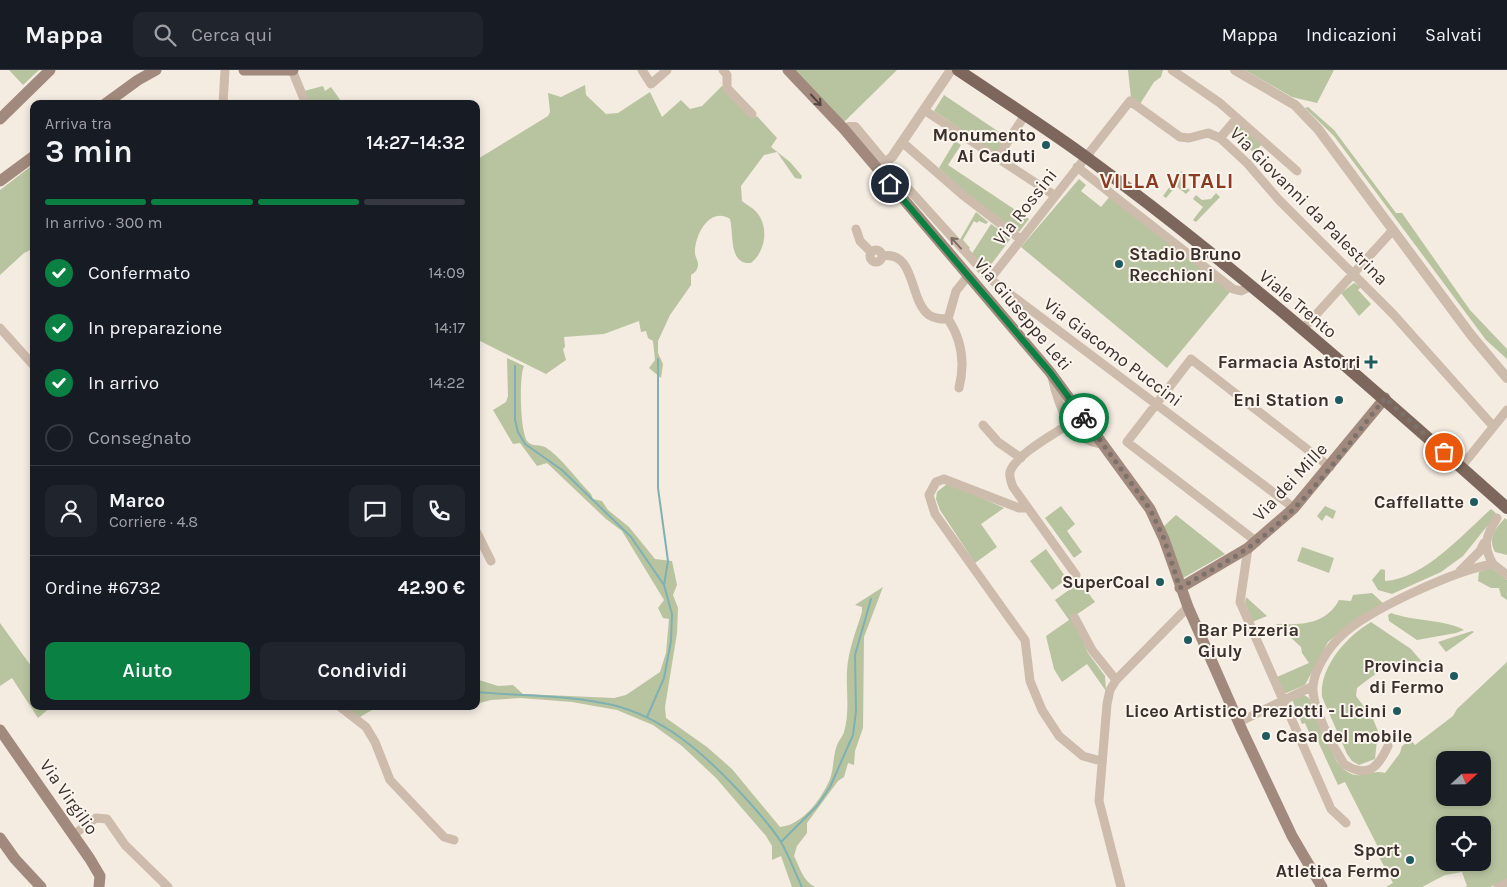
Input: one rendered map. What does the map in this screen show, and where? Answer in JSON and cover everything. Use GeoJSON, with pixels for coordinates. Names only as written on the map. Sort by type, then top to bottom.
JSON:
{"type":"FeatureCollection","features":[{"type":"Feature","properties":{"kind":"main road"},"geometry":{"type":"LineString","coordinates":[[0,119],[50,70]]}},
{"type":"Feature","properties":{"kind":"main road"},"geometry":{"type":"LineString","coordinates":[[110,100],[138,80],[156,70]]}},
{"type":"Feature","properties":{"kind":"main road"},"geometry":{"type":"LineString","coordinates":[[244,70],[292,70]]}},
{"type":"Feature","properties":{"kind":"main road","name":"Via Giuseppe Leti"},"geometry":{"type":"LineString","coordinates":[[788,70],[844,129],[1050,372],[1150,509],[1164,539],[1180,588],[1238,722],[1292,836],[1322,887]]}},
{"type":"Feature","properties":{"kind":"main road","name":"Viale Trento"},"geometry":{"type":"LineString","coordinates":[[958,70],[1086,156],[1169,220],[1385,398],[1507,508]]}},
{"type":"Feature","properties":{"kind":"main road"},"geometry":{"type":"LineString","coordinates":[[0,181],[30,159]]}},
{"type":"Feature","properties":{"kind":"main road","name":"Via dei Mille"},"geometry":{"type":"LineString","coordinates":[[1180,588],[1252,545],[1294,508],[1330,467],[1385,398]]}},
{"type":"Feature","properties":{"kind":"main road","name":"Via Virgilio"},"geometry":{"type":"LineString","coordinates":[[0,730],[74,835],[100,876],[99,887]]}},
{"type":"Feature","properties":{"kind":"main road"},"geometry":{"type":"LineString","coordinates":[[0,838],[15,859],[41,887]]}},
{"type":"Feature","properties":{"kind":"street"},"geometry":{"type":"LineString","coordinates":[[223,100],[225,70]]}},
{"type":"Feature","properties":{"kind":"street"},"geometry":{"type":"LineString","coordinates":[[292,70],[304,100]]}},
{"type":"Feature","properties":{"kind":"street"},"geometry":{"type":"LineString","coordinates":[[642,70],[651,84],[667,70]]}},
{"type":"Feature","properties":{"kind":"street"},"geometry":{"type":"LineString","coordinates":[[723,70],[727,75],[727,88],[752,114]]}},
{"type":"Feature","properties":{"kind":"street"},"geometry":{"type":"LineString","coordinates":[[844,129],[852,126],[858,130],[885,163],[902,142],[951,70]]}},
{"type":"Feature","properties":{"kind":"street"},"geometry":{"type":"LineString","coordinates":[[1172,70],[1220,103],[1297,170]]}},
{"type":"Feature","properties":{"kind":"street"},"geometry":{"type":"LineString","coordinates":[[1235,70],[1295,105],[1318,129],[1471,335],[1507,378]]}},
{"type":"Feature","properties":{"kind":"street","name":"Via Giovanni da Palestrina"},"geometry":{"type":"LineString","coordinates":[[1086,156],[1130,101],[1180,137],[1189,138],[1208,133],[1220,138],[1247,162],[1279,200],[1393,314],[1493,426]]}},
{"type":"Feature","properties":{"kind":"street"},"geometry":{"type":"LineString","coordinates":[[924,110],[1054,195]]}},
{"type":"Feature","properties":{"kind":"street"},"geometry":{"type":"LineString","coordinates":[[997,158],[1025,115]]}},
{"type":"Feature","properties":{"kind":"street"},"geometry":{"type":"LineString","coordinates":[[1220,138],[1237,118]]}},
{"type":"Feature","properties":{"kind":"street"},"geometry":{"type":"LineString","coordinates":[[902,142],[964,196],[1020,239]]}},
{"type":"Feature","properties":{"kind":"street","name":"Via Rossini"},"geometry":{"type":"LineString","coordinates":[[990,279],[1086,156]]}},
{"type":"Feature","properties":{"kind":"street","name":"Via Giacomo Puccini"},"geometry":{"type":"LineString","coordinates":[[885,163],[990,279],[1294,508]]}},
{"type":"Feature","properties":{"kind":"street"},"geometry":{"type":"LineString","coordinates":[[1077,167],[1233,289],[1241,290],[1250,287]]}},
{"type":"Feature","properties":{"kind":"street"},"geometry":{"type":"LineString","coordinates":[[856,229],[860,241],[871,252],[870,257],[874,261],[887,255],[903,263],[909,272],[924,310],[937,318],[948,320],[956,332],[962,363],[959,388]]}},
{"type":"Feature","properties":{"kind":"street"},"geometry":{"type":"LineString","coordinates":[[1302,330],[1393,230]]}},
{"type":"Feature","properties":{"kind":"street"},"geometry":{"type":"LineString","coordinates":[[948,320],[956,291],[968,276]]}},
{"type":"Feature","properties":{"kind":"street"},"geometry":{"type":"LineString","coordinates":[[0,328],[30,362]]}},
{"type":"Feature","properties":{"kind":"street"},"geometry":{"type":"LineString","coordinates":[[1330,467],[1191,359],[1127,442],[1252,545],[1240,602],[1331,809],[1346,823]]}},
{"type":"Feature","properties":{"kind":"street"},"geometry":{"type":"LineString","coordinates":[[1050,372],[1069,424],[1088,440],[1103,444]]}},
{"type":"Feature","properties":{"kind":"street"},"geometry":{"type":"LineString","coordinates":[[1461,467],[1507,410]]}},
{"type":"Feature","properties":{"kind":"street"},"geometry":{"type":"LineString","coordinates":[[1069,424],[1021,458],[1013,465],[1009,475],[1013,487],[1027,508],[1076,575]]}},
{"type":"Feature","properties":{"kind":"street"},"geometry":{"type":"LineString","coordinates":[[983,425],[998,442],[1021,458]]}},
{"type":"Feature","properties":{"kind":"street"},"geometry":{"type":"LineString","coordinates":[[1027,508],[1019,508],[944,479],[936,482],[929,495],[935,514],[1025,640],[1030,681],[1042,710],[1059,736],[1083,756],[1101,761]]}},
{"type":"Feature","properties":{"kind":"street"},"geometry":{"type":"LineString","coordinates":[[1456,575],[1472,560],[1498,518]]}},
{"type":"Feature","properties":{"kind":"street"},"geometry":{"type":"LineString","coordinates":[[480,540],[490,561]]}},
{"type":"Feature","properties":{"kind":"street"},"geometry":{"type":"LineString","coordinates":[[1484,543],[1493,564],[1507,575]]}},
{"type":"Feature","properties":{"kind":"street"},"geometry":{"type":"LineString","coordinates":[[1388,746],[1378,765],[1372,769],[1363,772],[1354,770],[1344,764],[1318,709],[1313,686],[1325,656],[1343,634],[1356,624],[1402,599],[1456,575],[1493,564]]}},
{"type":"Feature","properties":{"kind":"street"},"geometry":{"type":"LineString","coordinates":[[1121,887],[1116,860],[1100,814],[1099,801],[1101,761],[1110,690],[1116,680],[1188,607]]}},
{"type":"Feature","properties":{"kind":"street"},"geometry":{"type":"LineString","coordinates":[[1075,618],[1092,650],[1116,680]]}},
{"type":"Feature","properties":{"kind":"street"},"geometry":{"type":"LineString","coordinates":[[1238,722],[1313,686]]}},
{"type":"Feature","properties":{"kind":"street"},"geometry":{"type":"LineString","coordinates":[[344,710],[361,722],[372,735],[390,780],[444,837],[454,840]]}},
{"type":"Feature","properties":{"kind":"street"},"geometry":{"type":"LineString","coordinates":[[74,835],[96,818],[107,819],[125,845],[168,887]]}},
{"type":"Feature","properties":{"kind":"street"},"geometry":{"type":"LineString","coordinates":[[1498,887],[1507,883]]}},
{"type":"Feature","properties":{"kind":"green space"},"geometry":{"type":"Polygon","coordinates":[[[9,70],[39,70],[23,85],[9,70]]]}},
{"type":"Feature","properties":{"kind":"green space"},"geometry":{"type":"Polygon","coordinates":[[[794,70],[897,70],[843,123],[794,70]]]}},
{"type":"Feature","properties":{"kind":"green space"},"geometry":{"type":"Polygon","coordinates":[[[1128,70],[1163,70],[1161,77],[1154,82],[1140,104],[1131,98],[1128,70]]]}},
{"type":"Feature","properties":{"kind":"green space"},"geometry":{"type":"Polygon","coordinates":[[[1245,70],[1334,70],[1317,103],[1292,97],[1245,70]]]}},
{"type":"Feature","properties":{"kind":"green space"},"geometry":{"type":"Polygon","coordinates":[[[585,85],[586,95],[606,114],[618,113],[650,92],[662,117],[681,100],[690,109],[702,106],[722,86],[753,118],[757,116],[777,138],[771,147],[790,162],[802,176],[801,179],[795,178],[777,152],[764,155],[741,186],[742,201],[756,212],[764,226],[764,240],[760,253],[751,263],[744,262],[735,254],[730,219],[716,216],[710,219],[700,231],[695,247],[698,267],[691,275],[691,285],[670,315],[658,341],[658,353],[663,364],[661,378],[649,368],[655,360],[653,341],[648,338],[646,331],[641,332],[639,321],[604,334],[564,337],[565,347],[563,349],[566,360],[546,374],[480,341],[480,158],[548,116],[550,112],[548,93],[561,97],[585,85]]]}},
{"type":"Feature","properties":{"kind":"green space"},"geometry":{"type":"Polygon","coordinates":[[[323,86],[325,91],[331,87],[340,100],[307,100],[304,91],[323,86]]]}},
{"type":"Feature","properties":{"kind":"green space"},"geometry":{"type":"Polygon","coordinates":[[[944,95],[1008,138],[998,154],[934,111],[944,95]]]}},
{"type":"Feature","properties":{"kind":"green space"},"geometry":{"type":"Polygon","coordinates":[[[1308,107],[1334,130],[1396,213],[1402,213],[1470,310],[1507,349],[1507,359],[1486,340],[1334,136],[1305,108],[1308,107]]]}},
{"type":"Feature","properties":{"kind":"green space"},"geometry":{"type":"Polygon","coordinates":[[[1238,121],[1263,143],[1254,153],[1230,131],[1238,121]]]}},
{"type":"Feature","properties":{"kind":"green space"},"geometry":{"type":"Polygon","coordinates":[[[955,141],[961,145],[948,165],[1029,219],[1019,232],[978,204],[939,168],[955,141]]]}},
{"type":"Feature","properties":{"kind":"green space"},"geometry":{"type":"Polygon","coordinates":[[[30,167],[30,250],[24,253],[0,275],[0,190],[30,167]]]}},
{"type":"Feature","properties":{"kind":"green space"},"geometry":{"type":"Polygon","coordinates":[[[1181,171],[1186,174],[1183,185],[1190,190],[1186,194],[1176,186],[1166,198],[1163,196],[1181,171]]]}},
{"type":"Feature","properties":{"kind":"green space","name":"Stadio Bruno Recchioni"},"geometry":{"type":"Polygon","coordinates":[[[1079,179],[1086,185],[1081,191],[1101,207],[1111,195],[1230,292],[1167,368],[1021,247],[1079,179]]]}},
{"type":"Feature","properties":{"kind":"green space"},"geometry":{"type":"Polygon","coordinates":[[[1216,193],[1220,197],[1196,222],[1193,220],[1203,207],[1193,199],[1196,195],[1202,200],[1211,199],[1216,193]]]}},
{"type":"Feature","properties":{"kind":"green space"},"geometry":{"type":"Polygon","coordinates":[[[976,212],[988,222],[986,224],[974,221],[963,240],[970,248],[967,251],[958,243],[976,212]]]}},
{"type":"Feature","properties":{"kind":"green space"},"geometry":{"type":"Polygon","coordinates":[[[991,224],[1011,238],[987,270],[971,255],[991,224]]]}},
{"type":"Feature","properties":{"kind":"green space"},"geometry":{"type":"Polygon","coordinates":[[[1354,283],[1361,287],[1358,290],[1371,304],[1359,316],[1341,293],[1354,283]]]}},
{"type":"Feature","properties":{"kind":"green space"},"geometry":{"type":"Polygon","coordinates":[[[507,358],[524,366],[521,380],[521,403],[523,426],[527,441],[531,444],[543,446],[551,451],[591,494],[593,499],[602,501],[608,510],[629,527],[655,559],[672,561],[677,585],[673,595],[678,608],[677,633],[665,707],[666,718],[707,747],[732,769],[780,827],[788,825],[804,816],[817,802],[830,779],[836,749],[846,725],[849,656],[862,612],[862,607],[855,605],[883,587],[864,637],[863,728],[855,751],[854,765],[848,763],[844,777],[838,781],[807,823],[807,833],[797,846],[794,856],[805,878],[815,887],[792,887],[781,856],[772,860],[772,846],[766,836],[716,778],[682,746],[653,725],[617,710],[572,702],[521,698],[491,700],[480,703],[480,680],[498,686],[513,685],[523,694],[614,698],[626,695],[660,672],[666,653],[669,619],[663,618],[658,608],[664,600],[622,531],[606,519],[547,463],[537,466],[520,443],[513,444],[493,410],[506,402],[508,396],[507,358]]]}},
{"type":"Feature","properties":{"kind":"green space"},"geometry":{"type":"Polygon","coordinates":[[[947,484],[1004,508],[981,524],[997,547],[975,563],[940,510],[936,499],[937,492],[947,484]]]}},
{"type":"Feature","properties":{"kind":"green space"},"geometry":{"type":"Polygon","coordinates":[[[1061,506],[1075,524],[1067,531],[1082,552],[1074,558],[1045,518],[1061,506]]]}},
{"type":"Feature","properties":{"kind":"green space"},"geometry":{"type":"Polygon","coordinates":[[[1325,506],[1336,511],[1333,519],[1326,515],[1322,521],[1317,516],[1325,506]]]}},
{"type":"Feature","properties":{"kind":"green space"},"geometry":{"type":"Polygon","coordinates":[[[1491,509],[1498,515],[1463,556],[1441,572],[1392,594],[1378,590],[1372,580],[1381,569],[1385,570],[1385,581],[1400,578],[1429,564],[1491,509]]]}},
{"type":"Feature","properties":{"kind":"green space"},"geometry":{"type":"Polygon","coordinates":[[[1176,515],[1225,554],[1183,578],[1163,527],[1176,515]]]}},
{"type":"Feature","properties":{"kind":"green space"},"geometry":{"type":"Polygon","coordinates":[[[1505,518],[1507,520],[1507,555],[1495,552],[1492,542],[1496,529],[1505,518]]]}},
{"type":"Feature","properties":{"kind":"green space"},"geometry":{"type":"Polygon","coordinates":[[[1302,547],[1334,558],[1329,573],[1297,561],[1302,547]]]}},
{"type":"Feature","properties":{"kind":"green space"},"geometry":{"type":"Polygon","coordinates":[[[1046,549],[1067,579],[1052,590],[1030,561],[1046,549]]]}},
{"type":"Feature","properties":{"kind":"green space"},"geometry":{"type":"Polygon","coordinates":[[[1491,568],[1507,580],[1507,600],[1501,596],[1499,588],[1491,588],[1478,581],[1479,572],[1491,568]]]}},
{"type":"Feature","properties":{"kind":"green space"},"geometry":{"type":"Polygon","coordinates":[[[1080,582],[1095,602],[1073,617],[1088,653],[1105,676],[1106,691],[1087,664],[1062,682],[1054,669],[1046,636],[1069,620],[1055,600],[1080,582]]]}},
{"type":"Feature","properties":{"kind":"green space"},"geometry":{"type":"Polygon","coordinates":[[[1372,593],[1385,605],[1341,631],[1328,642],[1305,685],[1284,694],[1277,677],[1309,663],[1302,653],[1301,647],[1276,624],[1312,622],[1327,614],[1339,600],[1351,601],[1353,595],[1372,593]]]}},
{"type":"Feature","properties":{"kind":"green space"},"geometry":{"type":"Polygon","coordinates":[[[1246,597],[1267,616],[1252,622],[1245,602],[1246,597]]]}},
{"type":"Feature","properties":{"kind":"green space"},"geometry":{"type":"Polygon","coordinates":[[[1391,613],[1409,618],[1449,624],[1464,630],[1417,640],[1389,621],[1388,615],[1391,613]]]}},
{"type":"Feature","properties":{"kind":"green space"},"geometry":{"type":"Polygon","coordinates":[[[1371,622],[1411,649],[1422,662],[1412,661],[1395,664],[1357,688],[1356,696],[1373,719],[1378,731],[1375,759],[1359,765],[1352,761],[1347,754],[1322,697],[1322,686],[1325,675],[1336,654],[1353,635],[1371,622]]]}},
{"type":"Feature","properties":{"kind":"green space"},"geometry":{"type":"Polygon","coordinates":[[[0,623],[30,664],[30,706],[12,678],[0,686],[0,623]]]}},
{"type":"Feature","properties":{"kind":"green space"},"geometry":{"type":"Polygon","coordinates":[[[1474,632],[1446,652],[1438,642],[1474,632]]]}},
{"type":"Feature","properties":{"kind":"green space"},"geometry":{"type":"Polygon","coordinates":[[[1507,662],[1507,880],[1490,887],[1465,887],[1467,886],[1462,872],[1445,875],[1422,887],[1386,887],[1393,883],[1378,855],[1381,853],[1345,782],[1338,785],[1315,735],[1311,737],[1305,723],[1302,724],[1292,699],[1304,695],[1309,698],[1337,762],[1350,774],[1356,775],[1385,773],[1400,753],[1402,746],[1411,740],[1415,745],[1453,716],[1457,709],[1507,662]]]}},
{"type":"Feature","properties":{"kind":"green space"},"geometry":{"type":"Polygon","coordinates":[[[33,710],[47,710],[38,718],[33,710]]]}},
{"type":"Feature","properties":{"kind":"green space"},"geometry":{"type":"Polygon","coordinates":[[[349,710],[372,710],[360,717],[349,710]]]}},
{"type":"Feature","properties":{"kind":"waterway"},"geometry":{"type":"LineString","coordinates":[[658,359],[658,488],[668,561],[664,585]]}},
{"type":"Feature","properties":{"kind":"waterway"},"geometry":{"type":"LineString","coordinates":[[515,366],[515,420],[518,432],[525,444],[562,470],[631,537],[664,585],[672,614],[671,641],[664,678],[647,717]]}},
{"type":"Feature","properties":{"kind":"waterway"},"geometry":{"type":"LineString","coordinates":[[781,842],[817,806],[830,787],[853,735],[856,711],[855,655],[871,599]]}},
{"type":"Feature","properties":{"kind":"waterway"},"geometry":{"type":"LineString","coordinates":[[480,692],[596,702],[613,705],[649,718],[681,738],[710,762],[760,814],[781,842],[802,887]]}},
{"type":"Feature","properties":{"kind":"way so far"},"geometry":{"type":"LineString","coordinates":[[1084,418],[1150,509],[1164,539],[1180,588],[1257,542],[1294,508],[1385,398],[1444,452]]}},
{"type":"Feature","properties":{"kind":"place","name":"Monumento Ai Caduti"},"geometry":{"type":"Point","coordinates":[1046,145]}},
{"type":"Feature","properties":{"kind":"place","name":"Stadio Bruno Recchioni"},"geometry":{"type":"Point","coordinates":[1119,264]}},
{"type":"Feature","properties":{"kind":"place","name":"Farmacia Astorri"},"geometry":{"type":"Point","coordinates":[1371,362]}},
{"type":"Feature","properties":{"kind":"place","name":"Eni Station"},"geometry":{"type":"Point","coordinates":[1339,400]}},
{"type":"Feature","properties":{"kind":"place","name":"Caffellatte"},"geometry":{"type":"Point","coordinates":[1474,502]}},
{"type":"Feature","properties":{"kind":"place","name":"SuperCoal"},"geometry":{"type":"Point","coordinates":[1160,582]}},
{"type":"Feature","properties":{"kind":"place","name":"Bar Pizzeria Giuly"},"geometry":{"type":"Point","coordinates":[1188,640]}},
{"type":"Feature","properties":{"kind":"place","name":"Provincia di Fermo"},"geometry":{"type":"Point","coordinates":[1454,676]}},
{"type":"Feature","properties":{"kind":"place","name":"Liceo Artistico Preziotti - Licini"},"geometry":{"type":"Point","coordinates":[1397,711]}},
{"type":"Feature","properties":{"kind":"place","name":"Casa del mobile"},"geometry":{"type":"Point","coordinates":[1266,736]}},
{"type":"Feature","properties":{"kind":"place","name":"Sport Atletica Fermo"},"geometry":{"type":"Point","coordinates":[1410,860]}},
{"type":"Feature","properties":{"kind":"district","name":"VILLA VITALI"},"geometry":{"type":"Point","coordinates":[1167,180]}},
{"type":"Feature","properties":{"kind":"route"},"geometry":{"type":"LineString","coordinates":[[890,184],[1050,372],[1084,418]]}}]}
